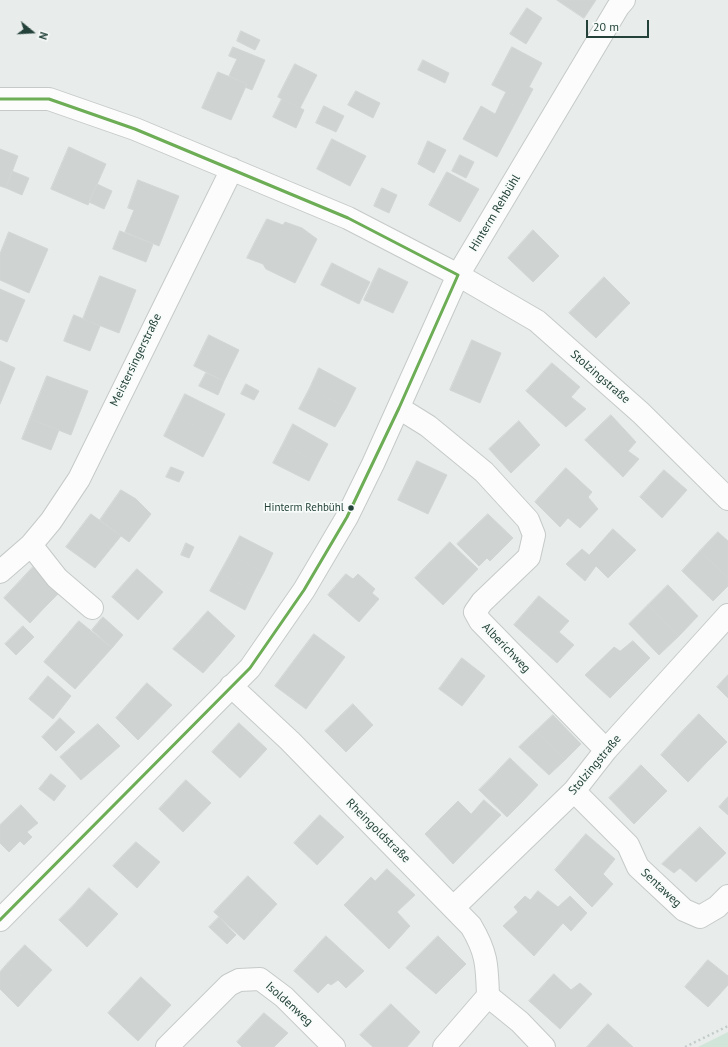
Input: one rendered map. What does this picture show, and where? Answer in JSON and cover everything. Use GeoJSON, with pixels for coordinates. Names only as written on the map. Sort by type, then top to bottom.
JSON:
{"type":"FeatureCollection","features":[{"type":"Feature","properties":{"kind":"street","name":"Hinterm Rehbühl"},"geometry":{"type":"LineString","coordinates":[[0,920],[250,668],[304,590],[347,517],[399,408],[458,275],[624,0]]}},
{"type":"Feature","properties":{"kind":"street","name":"Stolzingstraße"},"geometry":{"type":"LineString","coordinates":[[0,99],[49,99],[135,129],[348,218],[458,275],[537,321],[641,413],[728,499]]}},
{"type":"Feature","properties":{"kind":"street","name":"Meistersingerstraße"},"geometry":{"type":"LineString","coordinates":[[0,572],[31,545],[51,520],[78,479],[232,169]]}},
{"type":"Feature","properties":{"kind":"street","name":"Alberichweg"},"geometry":{"type":"LineString","coordinates":[[399,408],[428,426],[484,472],[528,520],[534,535],[529,557],[482,602],[475,612],[480,621],[606,750]]}},
{"type":"Feature","properties":{"kind":"street"},"geometry":{"type":"LineString","coordinates":[[31,545],[57,578],[92,608]]}},
{"type":"Feature","properties":{"kind":"street","name":"Stolzingstraße"},"geometry":{"type":"LineString","coordinates":[[454,907],[574,791],[606,750],[728,614]]}},
{"type":"Feature","properties":{"kind":"street","name":"Rheingoldstraße"},"geometry":{"type":"LineString","coordinates":[[231,686],[290,741],[471,926],[483,947],[487,969],[488,996]]}},
{"type":"Feature","properties":{"kind":"street","name":"Sentaweg"},"geometry":{"type":"LineString","coordinates":[[574,791],[628,845],[638,868],[684,910],[700,917],[717,907],[728,896]]}},
{"type":"Feature","properties":{"kind":"street","name":"Isoldenweg"},"geometry":{"type":"LineString","coordinates":[[168,1047],[229,985],[239,980],[260,979],[284,997],[334,1047]]}},
{"type":"Feature","properties":{"kind":"street"},"geometry":{"type":"LineString","coordinates":[[444,1047],[488,996],[520,1022],[544,1047]]}},
{"type":"Feature","properties":{"kind":"path"},"geometry":{"type":"LineString","coordinates":[[685,1047],[728,1026]]}},
{"type":"Feature","properties":{"kind":"green space"},"geometry":{"type":"Polygon","coordinates":[[[728,1032],[728,1047],[698,1047],[728,1032]]]}},
{"type":"Feature","properties":{"kind":"building"},"geometry":{"type":"Polygon","coordinates":[[[557,0],[596,0],[584,18],[557,0]]]}},
{"type":"Feature","properties":{"kind":"building"},"geometry":{"type":"Polygon","coordinates":[[[527,8],[542,18],[526,44],[510,34],[527,8]]]}},
{"type":"Feature","properties":{"kind":"building"},"geometry":{"type":"Polygon","coordinates":[[[241,31],[260,40],[255,50],[237,41],[241,31]]]}},
{"type":"Feature","properties":{"kind":"building"},"geometry":{"type":"Polygon","coordinates":[[[233,47],[265,60],[252,90],[245,87],[247,84],[229,76],[237,59],[229,56],[233,47]]]}},
{"type":"Feature","properties":{"kind":"building"},"geometry":{"type":"Polygon","coordinates":[[[512,47],[542,63],[529,87],[533,89],[522,110],[502,100],[506,92],[492,85],[512,47]]]}},
{"type":"Feature","properties":{"kind":"building"},"geometry":{"type":"Polygon","coordinates":[[[423,60],[449,73],[445,83],[418,70],[423,60]]]}},
{"type":"Feature","properties":{"kind":"building"},"geometry":{"type":"Polygon","coordinates":[[[295,64],[317,75],[300,108],[278,97],[295,64]]]}},
{"type":"Feature","properties":{"kind":"building"},"geometry":{"type":"Polygon","coordinates":[[[218,72],[247,84],[231,120],[202,108],[218,72]]]}},
{"type":"Feature","properties":{"kind":"building"},"geometry":{"type":"Polygon","coordinates":[[[356,91],[380,103],[373,118],[348,105],[356,91]]]}},
{"type":"Feature","properties":{"kind":"building"},"geometry":{"type":"Polygon","coordinates":[[[282,99],[304,110],[296,128],[273,117],[282,99]]]}},
{"type":"Feature","properties":{"kind":"building"},"geometry":{"type":"Polygon","coordinates":[[[502,100],[522,110],[497,157],[463,139],[481,106],[495,114],[502,100]]]}},
{"type":"Feature","properties":{"kind":"building"},"geometry":{"type":"Polygon","coordinates":[[[324,106],[344,116],[336,132],[316,123],[324,106]]]}},
{"type":"Feature","properties":{"kind":"building"},"geometry":{"type":"Polygon","coordinates":[[[332,139],[366,156],[350,186],[317,169],[332,139]]]}},
{"type":"Feature","properties":{"kind":"building"},"geometry":{"type":"Polygon","coordinates":[[[428,141],[446,150],[434,173],[418,164],[428,141]]]}},
{"type":"Feature","properties":{"kind":"building"},"geometry":{"type":"Polygon","coordinates":[[[69,147],[106,164],[88,205],[51,189],[69,147]]]}},
{"type":"Feature","properties":{"kind":"building"},"geometry":{"type":"Polygon","coordinates":[[[0,149],[18,156],[6,188],[0,186],[0,149]]]}},
{"type":"Feature","properties":{"kind":"building"},"geometry":{"type":"Polygon","coordinates":[[[460,155],[474,162],[466,178],[452,171],[460,155]]]}},
{"type":"Feature","properties":{"kind":"building"},"geometry":{"type":"Polygon","coordinates":[[[12,171],[29,178],[22,195],[6,188],[12,171]]]}},
{"type":"Feature","properties":{"kind":"building"},"geometry":{"type":"Polygon","coordinates":[[[447,172],[479,189],[460,222],[429,205],[447,172]]]}},
{"type":"Feature","properties":{"kind":"building"},"geometry":{"type":"Polygon","coordinates":[[[138,180],[179,196],[159,246],[125,232],[134,210],[128,208],[138,180]]]}},
{"type":"Feature","properties":{"kind":"building"},"geometry":{"type":"Polygon","coordinates":[[[97,184],[112,191],[104,209],[89,202],[97,184]]]}},
{"type":"Feature","properties":{"kind":"building"},"geometry":{"type":"Polygon","coordinates":[[[382,188],[397,195],[389,213],[374,206],[382,188]]]}},
{"type":"Feature","properties":{"kind":"building"},"geometry":{"type":"Polygon","coordinates":[[[267,219],[283,225],[285,222],[302,228],[317,239],[295,283],[266,269],[263,264],[247,258],[267,219]]]}},
{"type":"Feature","properties":{"kind":"building"},"geometry":{"type":"Polygon","coordinates":[[[533,230],[559,256],[533,282],[508,258],[533,230]]]}},
{"type":"Feature","properties":{"kind":"building"},"geometry":{"type":"Polygon","coordinates":[[[120,231],[153,244],[146,262],[113,249],[120,231]]]}},
{"type":"Feature","properties":{"kind":"building"},"geometry":{"type":"Polygon","coordinates":[[[9,232],[48,249],[29,293],[0,280],[0,254],[9,232]]]}},
{"type":"Feature","properties":{"kind":"building"},"geometry":{"type":"Polygon","coordinates":[[[332,263],[370,282],[359,304],[321,285],[332,263]]]}},
{"type":"Feature","properties":{"kind":"building"},"geometry":{"type":"Polygon","coordinates":[[[379,268],[408,282],[393,313],[364,300],[379,268]]]}},
{"type":"Feature","properties":{"kind":"building"},"geometry":{"type":"Polygon","coordinates":[[[100,276],[136,290],[119,333],[83,319],[100,276]]]}},
{"type":"Feature","properties":{"kind":"building"},"geometry":{"type":"Polygon","coordinates":[[[604,277],[630,303],[596,338],[569,313],[604,277]]]}},
{"type":"Feature","properties":{"kind":"building"},"geometry":{"type":"Polygon","coordinates":[[[0,289],[25,300],[7,342],[0,339],[0,289]]]}},
{"type":"Feature","properties":{"kind":"building"},"geometry":{"type":"Polygon","coordinates":[[[74,315],[100,326],[90,351],[64,341],[74,315]]]}},
{"type":"Feature","properties":{"kind":"building"},"geometry":{"type":"Polygon","coordinates":[[[209,335],[239,350],[224,381],[194,366],[209,335]]]}},
{"type":"Feature","properties":{"kind":"building"},"geometry":{"type":"Polygon","coordinates":[[[472,340],[501,353],[480,403],[450,390],[472,340]]]}},
{"type":"Feature","properties":{"kind":"building"},"geometry":{"type":"Polygon","coordinates":[[[0,361],[15,368],[0,404],[0,361]]]}},
{"type":"Feature","properties":{"kind":"building"},"geometry":{"type":"Polygon","coordinates":[[[552,363],[580,387],[571,397],[586,409],[566,427],[526,391],[552,363]]]}},
{"type":"Feature","properties":{"kind":"building"},"geometry":{"type":"Polygon","coordinates":[[[319,368],[356,388],[346,408],[310,388],[319,368]]]}},
{"type":"Feature","properties":{"kind":"building"},"geometry":{"type":"Polygon","coordinates":[[[206,373],[224,381],[218,395],[199,386],[206,373]]]}},
{"type":"Feature","properties":{"kind":"building"},"geometry":{"type":"Polygon","coordinates":[[[47,376],[88,391],[71,435],[30,419],[47,376]]]}},
{"type":"Feature","properties":{"kind":"building"},"geometry":{"type":"Polygon","coordinates":[[[246,384],[259,391],[254,400],[241,394],[246,384]]]}},
{"type":"Feature","properties":{"kind":"building"},"geometry":{"type":"Polygon","coordinates":[[[310,388],[346,408],[335,427],[299,409],[310,388]]]}},
{"type":"Feature","properties":{"kind":"building"},"geometry":{"type":"Polygon","coordinates":[[[185,394],[225,414],[214,436],[174,416],[185,394]]]}},
{"type":"Feature","properties":{"kind":"building"},"geometry":{"type":"Polygon","coordinates":[[[611,415],[636,442],[628,451],[639,459],[623,477],[585,440],[611,415]]]}},
{"type":"Feature","properties":{"kind":"building"},"geometry":{"type":"Polygon","coordinates":[[[174,416],[214,436],[203,457],[164,436],[174,416]]]}},
{"type":"Feature","properties":{"kind":"building"},"geometry":{"type":"Polygon","coordinates":[[[30,419],[59,430],[51,450],[22,439],[30,419]]]}},
{"type":"Feature","properties":{"kind":"building"},"geometry":{"type":"Polygon","coordinates":[[[519,421],[540,445],[511,473],[489,449],[519,421]]]}},
{"type":"Feature","properties":{"kind":"building"},"geometry":{"type":"Polygon","coordinates":[[[293,424],[328,444],[318,463],[283,444],[293,424]]]}},
{"type":"Feature","properties":{"kind":"building"},"geometry":{"type":"Polygon","coordinates":[[[283,444],[318,463],[309,481],[273,463],[283,444]]]}},
{"type":"Feature","properties":{"kind":"building"},"geometry":{"type":"Polygon","coordinates":[[[417,461],[447,475],[428,514],[398,500],[417,461]]]}},
{"type":"Feature","properties":{"kind":"building"},"geometry":{"type":"Polygon","coordinates":[[[171,467],[184,472],[179,482],[166,477],[171,467]]]}},
{"type":"Feature","properties":{"kind":"building"},"geometry":{"type":"Polygon","coordinates":[[[566,468],[592,492],[588,497],[598,509],[580,528],[568,518],[560,527],[535,502],[566,468]]]}},
{"type":"Feature","properties":{"kind":"building"},"geometry":{"type":"Polygon","coordinates":[[[664,470],[687,490],[662,518],[640,497],[664,470]]]}},
{"type":"Feature","properties":{"kind":"building"},"geometry":{"type":"Polygon","coordinates":[[[121,490],[136,499],[151,514],[129,542],[100,520],[121,490]]]}},
{"type":"Feature","properties":{"kind":"building"},"geometry":{"type":"Polygon","coordinates":[[[91,514],[121,536],[95,568],[66,547],[91,514]]]}},
{"type":"Feature","properties":{"kind":"building"},"geometry":{"type":"Polygon","coordinates":[[[488,514],[513,538],[490,561],[487,558],[479,566],[457,544],[488,514]]]}},
{"type":"Feature","properties":{"kind":"building"},"geometry":{"type":"Polygon","coordinates":[[[613,529],[636,550],[608,578],[596,566],[585,581],[566,564],[582,549],[589,555],[613,529]]]}},
{"type":"Feature","properties":{"kind":"building"},"geometry":{"type":"Polygon","coordinates":[[[718,532],[728,541],[728,578],[700,551],[718,532]]]}},
{"type":"Feature","properties":{"kind":"building"},"geometry":{"type":"Polygon","coordinates":[[[240,536],[273,553],[264,572],[230,555],[240,536]]]}},
{"type":"Feature","properties":{"kind":"building"},"geometry":{"type":"Polygon","coordinates":[[[450,542],[478,569],[443,605],[415,578],[450,542]]]}},
{"type":"Feature","properties":{"kind":"building"},"geometry":{"type":"Polygon","coordinates":[[[186,543],[194,547],[189,558],[181,555],[186,543]]]}},
{"type":"Feature","properties":{"kind":"building"},"geometry":{"type":"Polygon","coordinates":[[[700,551],[728,578],[728,586],[713,601],[682,571],[700,551]]]}},
{"type":"Feature","properties":{"kind":"building"},"geometry":{"type":"Polygon","coordinates":[[[230,555],[264,572],[254,591],[220,573],[230,555]]]}},
{"type":"Feature","properties":{"kind":"building"},"geometry":{"type":"Polygon","coordinates":[[[33,567],[60,592],[46,606],[20,581],[33,567]]]}},
{"type":"Feature","properties":{"kind":"building"},"geometry":{"type":"Polygon","coordinates":[[[137,569],[163,592],[138,620],[112,597],[137,569]]]}},
{"type":"Feature","properties":{"kind":"building"},"geometry":{"type":"Polygon","coordinates":[[[220,573],[254,591],[245,610],[210,591],[220,573]]]}},
{"type":"Feature","properties":{"kind":"building"},"geometry":{"type":"Polygon","coordinates":[[[346,574],[353,579],[358,574],[375,589],[372,593],[379,599],[359,622],[328,595],[346,574]]]}},
{"type":"Feature","properties":{"kind":"building"},"geometry":{"type":"Polygon","coordinates":[[[20,581],[46,606],[30,623],[4,598],[20,581]]]}},
{"type":"Feature","properties":{"kind":"building"},"geometry":{"type":"Polygon","coordinates":[[[668,585],[698,616],[679,636],[648,605],[668,585]]]}},
{"type":"Feature","properties":{"kind":"building"},"geometry":{"type":"Polygon","coordinates":[[[539,596],[569,621],[559,632],[574,645],[557,663],[514,625],[539,596]]]}},
{"type":"Feature","properties":{"kind":"building"},"geometry":{"type":"Polygon","coordinates":[[[648,605],[679,636],[659,655],[629,624],[648,605]]]}},
{"type":"Feature","properties":{"kind":"building"},"geometry":{"type":"Polygon","coordinates":[[[208,611],[235,636],[219,655],[191,630],[208,611]]]}},
{"type":"Feature","properties":{"kind":"building"},"geometry":{"type":"Polygon","coordinates":[[[103,617],[123,635],[112,648],[92,630],[103,617]]]}},
{"type":"Feature","properties":{"kind":"building"},"geometry":{"type":"Polygon","coordinates":[[[79,621],[112,648],[75,689],[44,662],[79,621]]]}},
{"type":"Feature","properties":{"kind":"building"},"geometry":{"type":"Polygon","coordinates":[[[23,626],[34,637],[16,655],[5,644],[23,626]]]}},
{"type":"Feature","properties":{"kind":"building"},"geometry":{"type":"Polygon","coordinates":[[[191,630],[219,655],[203,673],[173,649],[191,630]]]}},
{"type":"Feature","properties":{"kind":"building"},"geometry":{"type":"Polygon","coordinates":[[[314,634],[345,657],[306,709],[275,686],[314,634]]]}},
{"type":"Feature","properties":{"kind":"building"},"geometry":{"type":"Polygon","coordinates":[[[633,641],[650,658],[610,698],[585,675],[614,647],[620,651],[633,641]]]}},
{"type":"Feature","properties":{"kind":"building"},"geometry":{"type":"Polygon","coordinates":[[[462,658],[485,676],[462,706],[439,689],[462,658]]]}},
{"type":"Feature","properties":{"kind":"building"},"geometry":{"type":"Polygon","coordinates":[[[728,675],[728,698],[717,687],[728,675]]]}},
{"type":"Feature","properties":{"kind":"building"},"geometry":{"type":"Polygon","coordinates":[[[48,676],[71,696],[53,719],[29,699],[48,676]]]}},
{"type":"Feature","properties":{"kind":"building"},"geometry":{"type":"Polygon","coordinates":[[[147,683],[172,705],[138,740],[116,718],[147,683]]]}},
{"type":"Feature","properties":{"kind":"building"},"geometry":{"type":"Polygon","coordinates":[[[353,704],[373,725],[346,752],[325,731],[353,704]]]}},
{"type":"Feature","properties":{"kind":"building"},"geometry":{"type":"Polygon","coordinates":[[[699,714],[727,742],[707,762],[679,735],[699,714]]]}},
{"type":"Feature","properties":{"kind":"building"},"geometry":{"type":"Polygon","coordinates":[[[553,715],[581,744],[565,760],[536,731],[553,715]]]}},
{"type":"Feature","properties":{"kind":"building"},"geometry":{"type":"Polygon","coordinates":[[[60,718],[75,732],[56,751],[42,737],[60,718]]]}},
{"type":"Feature","properties":{"kind":"building"},"geometry":{"type":"Polygon","coordinates":[[[239,723],[267,749],[240,778],[212,752],[239,723]]]}},
{"type":"Feature","properties":{"kind":"building"},"geometry":{"type":"Polygon","coordinates":[[[98,724],[120,746],[81,780],[60,757],[98,724]]]}},
{"type":"Feature","properties":{"kind":"building"},"geometry":{"type":"Polygon","coordinates":[[[536,731],[565,760],[549,775],[519,747],[536,731]]]}},
{"type":"Feature","properties":{"kind":"building"},"geometry":{"type":"Polygon","coordinates":[[[679,735],[707,762],[688,782],[661,755],[679,735]]]}},
{"type":"Feature","properties":{"kind":"building"},"geometry":{"type":"Polygon","coordinates":[[[510,758],[538,785],[522,802],[494,775],[510,758]]]}},
{"type":"Feature","properties":{"kind":"building"},"geometry":{"type":"Polygon","coordinates":[[[641,765],[667,791],[651,807],[625,782],[641,765]]]}},
{"type":"Feature","properties":{"kind":"building"},"geometry":{"type":"Polygon","coordinates":[[[51,774],[66,786],[54,801],[39,789],[51,774]]]}},
{"type":"Feature","properties":{"kind":"building"},"geometry":{"type":"Polygon","coordinates":[[[494,775],[522,802],[507,817],[479,790],[494,775]]]}},
{"type":"Feature","properties":{"kind":"building"},"geometry":{"type":"Polygon","coordinates":[[[186,780],[211,803],[183,832],[159,809],[186,780]]]}},
{"type":"Feature","properties":{"kind":"building"},"geometry":{"type":"Polygon","coordinates":[[[625,782],[651,807],[634,824],[609,798],[625,782]]]}},
{"type":"Feature","properties":{"kind":"building"},"geometry":{"type":"Polygon","coordinates":[[[728,797],[728,815],[719,807],[728,797]]]}},
{"type":"Feature","properties":{"kind":"building"},"geometry":{"type":"Polygon","coordinates":[[[484,800],[501,815],[453,864],[425,834],[458,801],[471,814],[484,800]]]}},
{"type":"Feature","properties":{"kind":"building"},"geometry":{"type":"Polygon","coordinates":[[[21,805],[38,823],[27,832],[32,837],[24,845],[20,841],[9,852],[0,843],[0,825],[21,805]]]}},
{"type":"Feature","properties":{"kind":"building"},"geometry":{"type":"Polygon","coordinates":[[[320,815],[344,837],[317,865],[294,843],[320,815]]]}},
{"type":"Feature","properties":{"kind":"building"},"geometry":{"type":"Polygon","coordinates":[[[700,827],[726,853],[696,882],[680,868],[674,873],[662,864],[700,827]]]}},
{"type":"Feature","properties":{"kind":"building"},"geometry":{"type":"Polygon","coordinates":[[[586,834],[615,859],[603,874],[613,884],[592,907],[555,870],[586,834]]]}},
{"type":"Feature","properties":{"kind":"building"},"geometry":{"type":"Polygon","coordinates":[[[136,842],[160,862],[137,888],[113,866],[136,842]]]}},
{"type":"Feature","properties":{"kind":"building"},"geometry":{"type":"Polygon","coordinates":[[[387,869],[415,895],[397,912],[410,926],[389,949],[344,905],[371,877],[375,881],[387,869]]]}},
{"type":"Feature","properties":{"kind":"building"},"geometry":{"type":"Polygon","coordinates":[[[248,876],[277,904],[244,940],[214,912],[248,876]]]}},
{"type":"Feature","properties":{"kind":"building"},"geometry":{"type":"Polygon","coordinates":[[[89,888],[118,914],[102,931],[74,905],[89,888]]]}},
{"type":"Feature","properties":{"kind":"building"},"geometry":{"type":"Polygon","coordinates":[[[538,891],[558,907],[570,896],[587,913],[571,931],[563,923],[534,956],[503,926],[518,912],[514,907],[525,896],[530,900],[538,891]]]}},
{"type":"Feature","properties":{"kind":"building"},"geometry":{"type":"Polygon","coordinates":[[[74,905],[102,931],[87,947],[59,920],[74,905]]]}},
{"type":"Feature","properties":{"kind":"building"},"geometry":{"type":"Polygon","coordinates":[[[219,917],[236,935],[227,944],[209,927],[219,917]]]}},
{"type":"Feature","properties":{"kind":"building"},"geometry":{"type":"Polygon","coordinates":[[[326,936],[364,971],[346,988],[338,980],[331,985],[328,983],[318,993],[294,971],[326,936]]]}},
{"type":"Feature","properties":{"kind":"building"},"geometry":{"type":"Polygon","coordinates":[[[438,936],[466,964],[436,994],[406,968],[438,936]]]}},
{"type":"Feature","properties":{"kind":"building"},"geometry":{"type":"Polygon","coordinates":[[[25,945],[52,970],[35,988],[8,963],[25,945]]]}},
{"type":"Feature","properties":{"kind":"building"},"geometry":{"type":"Polygon","coordinates":[[[708,960],[728,976],[728,985],[708,1007],[685,987],[708,960]]]}},
{"type":"Feature","properties":{"kind":"building"},"geometry":{"type":"Polygon","coordinates":[[[8,963],[35,988],[18,1007],[0,989],[0,972],[8,963]]]}},
{"type":"Feature","properties":{"kind":"building"},"geometry":{"type":"Polygon","coordinates":[[[554,974],[571,990],[580,983],[592,994],[560,1029],[529,1001],[554,974]]]}},
{"type":"Feature","properties":{"kind":"building"},"geometry":{"type":"Polygon","coordinates":[[[141,977],[171,1005],[138,1041],[108,1013],[141,977]]]}},
{"type":"Feature","properties":{"kind":"building"},"geometry":{"type":"Polygon","coordinates":[[[391,1004],[420,1032],[407,1047],[373,1047],[360,1035],[391,1004]]]}},
{"type":"Feature","properties":{"kind":"building"},"geometry":{"type":"Polygon","coordinates":[[[264,1013],[288,1033],[274,1047],[242,1047],[237,1042],[264,1013]]]}},
{"type":"Feature","properties":{"kind":"building"},"geometry":{"type":"Polygon","coordinates":[[[608,1024],[633,1047],[587,1047],[608,1024]]]}},
{"type":"Feature","properties":{"kind":"transit line"},"geometry":{"type":"LineString","coordinates":[[0,99],[49,99],[135,129],[348,218],[458,275]]}},
{"type":"Feature","properties":{"kind":"transit line"},"geometry":{"type":"LineString","coordinates":[[0,920],[250,668],[304,590],[347,517],[399,408],[458,275]]}},
{"type":"Feature","properties":{"kind":"place","name":"Hinterm Rehbühl"},"geometry":{"type":"Point","coordinates":[351,508]}}]}
